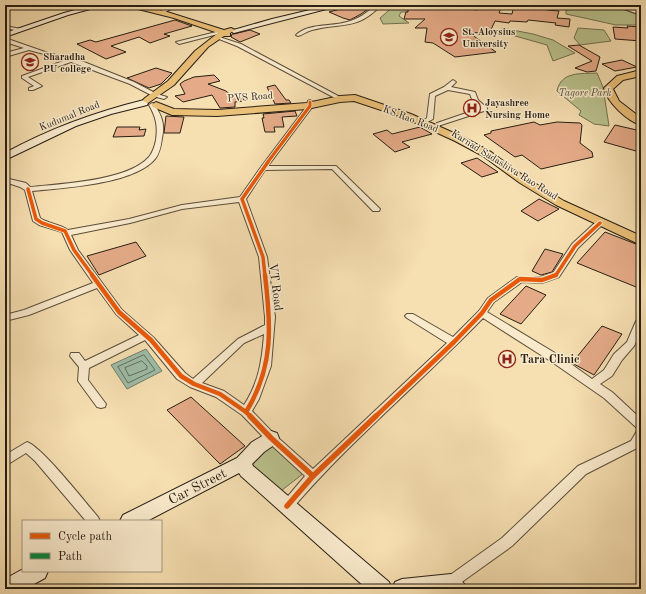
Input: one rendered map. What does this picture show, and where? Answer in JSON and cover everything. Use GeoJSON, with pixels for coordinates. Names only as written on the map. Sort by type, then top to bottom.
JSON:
{"type":"FeatureCollection","features":[{"type":"Feature","properties":{"kind":"main road"},"geometry":{"type":"LineString","coordinates":[[124,5],[139,7],[191,20],[224,33]]}},
{"type":"Feature","properties":{"kind":"main road"},"geometry":{"type":"LineString","coordinates":[[137,5],[193,17],[224,33]]}},
{"type":"Feature","properties":{"kind":"main road"},"geometry":{"type":"LineString","coordinates":[[155,101],[224,33]]}},
{"type":"Feature","properties":{"kind":"main road"},"geometry":{"type":"LineString","coordinates":[[641,72],[620,78],[608,88],[608,92],[619,106],[641,122]]}},
{"type":"Feature","properties":{"kind":"main road"},"geometry":{"type":"LineString","coordinates":[[310,104],[340,96]]}},
{"type":"Feature","properties":{"kind":"main road","name":"Karnad Sadashiva Rao Road"},"geometry":{"type":"LineString","coordinates":[[340,96],[364,98],[431,122],[461,135],[539,186],[576,208],[641,237]]}},
{"type":"Feature","properties":{"kind":"main road","name":"KS Rao Road"},"geometry":{"type":"LineString","coordinates":[[155,101],[172,112],[217,113],[355,98],[431,122],[487,154],[545,194],[600,223],[641,241]]}},
{"type":"Feature","properties":{"kind":"street"},"geometry":{"type":"LineString","coordinates":[[5,35],[66,14],[102,5]]}},
{"type":"Feature","properties":{"kind":"street"},"geometry":{"type":"LineString","coordinates":[[163,11],[177,5]]}},
{"type":"Feature","properties":{"kind":"street"},"geometry":{"type":"LineString","coordinates":[[179,42],[224,33],[339,5]]}},
{"type":"Feature","properties":{"kind":"street"},"geometry":{"type":"LineString","coordinates":[[298,35],[305,31],[351,23],[367,15],[379,5]]}},
{"type":"Feature","properties":{"kind":"street"},"geometry":{"type":"LineString","coordinates":[[616,5],[641,14]]}},
{"type":"Feature","properties":{"kind":"street"},"geometry":{"type":"LineString","coordinates":[[5,28],[19,30]]}},
{"type":"Feature","properties":{"kind":"street"},"geometry":{"type":"LineString","coordinates":[[224,33],[239,45],[340,96]]}},
{"type":"Feature","properties":{"kind":"street"},"geometry":{"type":"LineString","coordinates":[[5,40],[27,49],[72,60],[132,83],[155,101],[161,123],[158,146],[153,158],[141,166],[117,176],[78,183],[28,189]]}},
{"type":"Feature","properties":{"kind":"street"},"geometry":{"type":"LineString","coordinates":[[5,56],[27,49]]}},
{"type":"Feature","properties":{"kind":"street"},"geometry":{"type":"LineString","coordinates":[[31,89],[39,86],[24,77],[72,60]]}},
{"type":"Feature","properties":{"kind":"street"},"geometry":{"type":"LineString","coordinates":[[447,88],[473,93],[475,101],[485,109],[431,122],[432,95],[447,88],[453,82]]}},
{"type":"Feature","properties":{"kind":"street","name":"Kudumal Road"},"geometry":{"type":"LineString","coordinates":[[5,157],[26,145],[103,113],[155,101]]}},
{"type":"Feature","properties":{"kind":"street"},"geometry":{"type":"LineString","coordinates":[[66,233],[130,222],[182,207],[242,199],[310,104]]}},
{"type":"Feature","properties":{"kind":"street"},"geometry":{"type":"LineString","coordinates":[[263,168],[334,167],[376,209]]}},
{"type":"Feature","properties":{"kind":"street"},"geometry":{"type":"LineString","coordinates":[[5,180],[23,185],[28,189],[36,219],[42,223],[60,228],[66,233],[74,250],[119,312],[151,340],[181,376],[194,384],[220,394],[246,412],[270,438],[313,476]]}},
{"type":"Feature","properties":{"kind":"street","name":"VT Road"},"geometry":{"type":"LineString","coordinates":[[242,199],[263,257],[270,318],[266,366],[254,399],[246,412]]}},
{"type":"Feature","properties":{"kind":"street"},"geometry":{"type":"LineString","coordinates":[[287,506],[313,476],[454,342],[482,313],[491,300],[520,279],[542,280],[556,275],[573,247],[600,223]]}},
{"type":"Feature","properties":{"kind":"street"},"geometry":{"type":"LineString","coordinates":[[5,318],[26,313],[99,284]]}},
{"type":"Feature","properties":{"kind":"street"},"geometry":{"type":"LineString","coordinates":[[482,313],[556,359],[608,394],[641,426]]}},
{"type":"Feature","properties":{"kind":"street"},"geometry":{"type":"LineString","coordinates":[[410,316],[454,342]]}},
{"type":"Feature","properties":{"kind":"street"},"geometry":{"type":"LineString","coordinates":[[593,384],[608,373],[618,357],[631,344],[641,321]]}},
{"type":"Feature","properties":{"kind":"street"},"geometry":{"type":"LineString","coordinates":[[194,384],[241,341],[269,327]]}},
{"type":"Feature","properties":{"kind":"street"},"geometry":{"type":"LineString","coordinates":[[84,366],[145,336]]}},
{"type":"Feature","properties":{"kind":"street"},"geometry":{"type":"LineString","coordinates":[[75,356],[84,366],[83,381],[101,404]]}},
{"type":"Feature","properties":{"kind":"street"},"geometry":{"type":"LineString","coordinates":[[402,589],[454,586],[507,542],[582,470],[635,444],[641,433]]}},
{"type":"Feature","properties":{"kind":"street","name":"Car Street"},"geometry":{"type":"LineString","coordinates":[[131,520],[243,462],[258,447],[270,438]]}},
{"type":"Feature","properties":{"kind":"street"},"geometry":{"type":"LineString","coordinates":[[5,461],[27,447],[39,458],[93,520]]}},
{"type":"Feature","properties":{"kind":"street"},"geometry":{"type":"LineString","coordinates":[[243,462],[247,471],[382,589]]}},
{"type":"Feature","properties":{"kind":"street"},"geometry":{"type":"LineString","coordinates":[[7,589],[36,572]]}},
{"type":"Feature","properties":{"kind":"green space"},"geometry":{"type":"Polygon","coordinates":[[[395,5],[414,5],[410,12],[401,12],[399,16],[409,23],[383,24],[380,18],[395,5]]]}},
{"type":"Feature","properties":{"kind":"green space"},"geometry":{"type":"Polygon","coordinates":[[[544,5],[611,5],[641,16],[641,25],[616,25],[566,14],[566,9],[544,5]]]}},
{"type":"Feature","properties":{"kind":"green space"},"geometry":{"type":"Polygon","coordinates":[[[502,28],[533,34],[553,40],[575,53],[553,61],[547,45],[501,32],[502,28]]]}},
{"type":"Feature","properties":{"kind":"green space"},"geometry":{"type":"Polygon","coordinates":[[[578,28],[604,30],[611,41],[580,45],[574,38],[578,28]]]}},
{"type":"Feature","properties":{"kind":"green space","name":"Tagore Park"},"geometry":{"type":"Polygon","coordinates":[[[597,73],[603,87],[609,126],[594,124],[579,115],[581,111],[557,91],[559,85],[567,77],[578,74],[597,73]]]}},
{"type":"Feature","properties":{"kind":"green space"},"geometry":{"type":"Polygon","coordinates":[[[271,443],[304,473],[277,494],[245,462],[271,443]]]}},
{"type":"Feature","properties":{"kind":"water"},"geometry":{"type":"Polygon","coordinates":[[[146,349],[162,371],[127,389],[111,365],[146,349]]]}},
{"type":"Feature","properties":{"kind":"building"},"geometry":{"type":"Polygon","coordinates":[[[355,5],[374,5],[350,20],[329,12],[355,5]]]}},
{"type":"Feature","properties":{"kind":"building"},"geometry":{"type":"Polygon","coordinates":[[[408,5],[461,5],[460,8],[477,10],[478,6],[501,8],[499,13],[512,14],[514,5],[532,6],[549,8],[547,10],[559,11],[557,18],[570,19],[569,27],[555,25],[556,23],[528,20],[527,22],[510,21],[509,23],[495,21],[489,34],[468,32],[496,52],[455,57],[433,43],[425,42],[427,28],[415,28],[425,19],[404,19],[406,12],[408,12],[408,5]]]}},
{"type":"Feature","properties":{"kind":"building"},"geometry":{"type":"Polygon","coordinates":[[[175,20],[192,26],[164,34],[170,36],[150,43],[139,37],[111,46],[126,52],[106,59],[77,44],[90,40],[96,42],[175,20]]]}},
{"type":"Feature","properties":{"kind":"building"},"geometry":{"type":"Polygon","coordinates":[[[627,26],[641,27],[641,41],[615,39],[613,27],[628,28],[627,26]]]}},
{"type":"Feature","properties":{"kind":"building"},"geometry":{"type":"Polygon","coordinates":[[[250,30],[260,34],[240,42],[231,37],[232,34],[250,30]]]}},
{"type":"Feature","properties":{"kind":"building"},"geometry":{"type":"Polygon","coordinates":[[[579,45],[600,57],[596,71],[587,72],[575,68],[592,61],[568,46],[579,45]]]}},
{"type":"Feature","properties":{"kind":"building"},"geometry":{"type":"Polygon","coordinates":[[[622,60],[637,67],[615,71],[602,64],[622,60]]]}},
{"type":"Feature","properties":{"kind":"building"},"geometry":{"type":"Polygon","coordinates":[[[156,68],[172,73],[161,84],[149,88],[127,78],[156,68]]]}},
{"type":"Feature","properties":{"kind":"building"},"geometry":{"type":"Polygon","coordinates":[[[214,75],[220,81],[208,84],[226,91],[232,96],[238,94],[243,101],[235,102],[235,107],[220,108],[212,95],[183,102],[175,96],[185,94],[180,84],[184,81],[194,77],[214,75]]]}},
{"type":"Feature","properties":{"kind":"building"},"geometry":{"type":"Polygon","coordinates":[[[275,85],[286,100],[289,100],[291,103],[275,104],[267,87],[275,85]]]}},
{"type":"Feature","properties":{"kind":"building"},"geometry":{"type":"Polygon","coordinates":[[[295,111],[297,116],[282,117],[284,127],[274,127],[275,132],[265,132],[262,118],[264,118],[263,114],[295,111]]]}},
{"type":"Feature","properties":{"kind":"building"},"geometry":{"type":"Polygon","coordinates":[[[166,116],[184,117],[180,133],[164,133],[166,116]]]}},
{"type":"Feature","properties":{"kind":"building"},"geometry":{"type":"Polygon","coordinates":[[[534,122],[540,125],[557,122],[580,123],[582,125],[580,143],[592,152],[593,157],[541,169],[522,155],[515,157],[484,135],[491,133],[491,131],[534,122]]]}},
{"type":"Feature","properties":{"kind":"building"},"geometry":{"type":"Polygon","coordinates":[[[615,125],[641,131],[641,141],[636,151],[604,142],[615,125]]]}},
{"type":"Feature","properties":{"kind":"building"},"geometry":{"type":"Polygon","coordinates":[[[117,127],[140,127],[139,130],[146,129],[144,136],[113,137],[117,127]]]}},
{"type":"Feature","properties":{"kind":"building"},"geometry":{"type":"Polygon","coordinates":[[[420,127],[432,134],[402,142],[410,147],[395,152],[373,134],[387,130],[392,134],[420,127]]]}},
{"type":"Feature","properties":{"kind":"building"},"geometry":{"type":"Polygon","coordinates":[[[477,158],[498,172],[482,177],[461,163],[477,158]]]}},
{"type":"Feature","properties":{"kind":"building"},"geometry":{"type":"Polygon","coordinates":[[[539,199],[559,209],[538,221],[521,211],[539,199]]]}},
{"type":"Feature","properties":{"kind":"building"},"geometry":{"type":"Polygon","coordinates":[[[605,232],[641,246],[641,289],[577,263],[605,232]]]}},
{"type":"Feature","properties":{"kind":"building"},"geometry":{"type":"Polygon","coordinates":[[[136,242],[146,256],[99,275],[87,256],[136,242]]]}},
{"type":"Feature","properties":{"kind":"building"},"geometry":{"type":"Polygon","coordinates":[[[545,249],[563,254],[552,272],[541,275],[532,271],[545,249]]]}},
{"type":"Feature","properties":{"kind":"building"},"geometry":{"type":"Polygon","coordinates":[[[526,286],[546,295],[521,324],[500,314],[526,286]]]}},
{"type":"Feature","properties":{"kind":"building"},"geometry":{"type":"Polygon","coordinates":[[[602,326],[622,334],[594,375],[572,363],[602,326]]]}},
{"type":"Feature","properties":{"kind":"building"},"geometry":{"type":"Polygon","coordinates":[[[191,397],[245,446],[220,464],[167,410],[191,397]]]}},
{"type":"Feature","properties":{"kind":"cycle path"},"geometry":{"type":"LineString","coordinates":[[310,102],[310,106],[263,168],[242,199],[263,257],[270,317],[266,366],[254,399],[246,412],[271,438],[313,476]]}},
{"type":"Feature","properties":{"kind":"cycle path"},"geometry":{"type":"LineString","coordinates":[[28,189],[36,219],[42,223],[65,231],[74,250],[119,312],[151,340],[181,376],[194,384],[220,394],[246,412]]}},
{"type":"Feature","properties":{"kind":"cycle path"},"geometry":{"type":"LineString","coordinates":[[287,506],[313,476],[454,342],[482,313],[491,300],[520,279],[542,280],[556,275],[565,259],[575,246],[600,223]]}},
{"type":"Feature","properties":{"kind":"place","name":"St. Aloysius University"},"geometry":{"type":"Point","coordinates":[449,37]}},
{"type":"Feature","properties":{"kind":"place","name":"Sharadha PU college"},"geometry":{"type":"Point","coordinates":[30,62]}},
{"type":"Feature","properties":{"kind":"place","name":"Jayashree Nursing Home"},"geometry":{"type":"Point","coordinates":[472,108]}},
{"type":"Feature","properties":{"kind":"place","name":"Tara Clinic"},"geometry":{"type":"Point","coordinates":[507,359]}}]}
